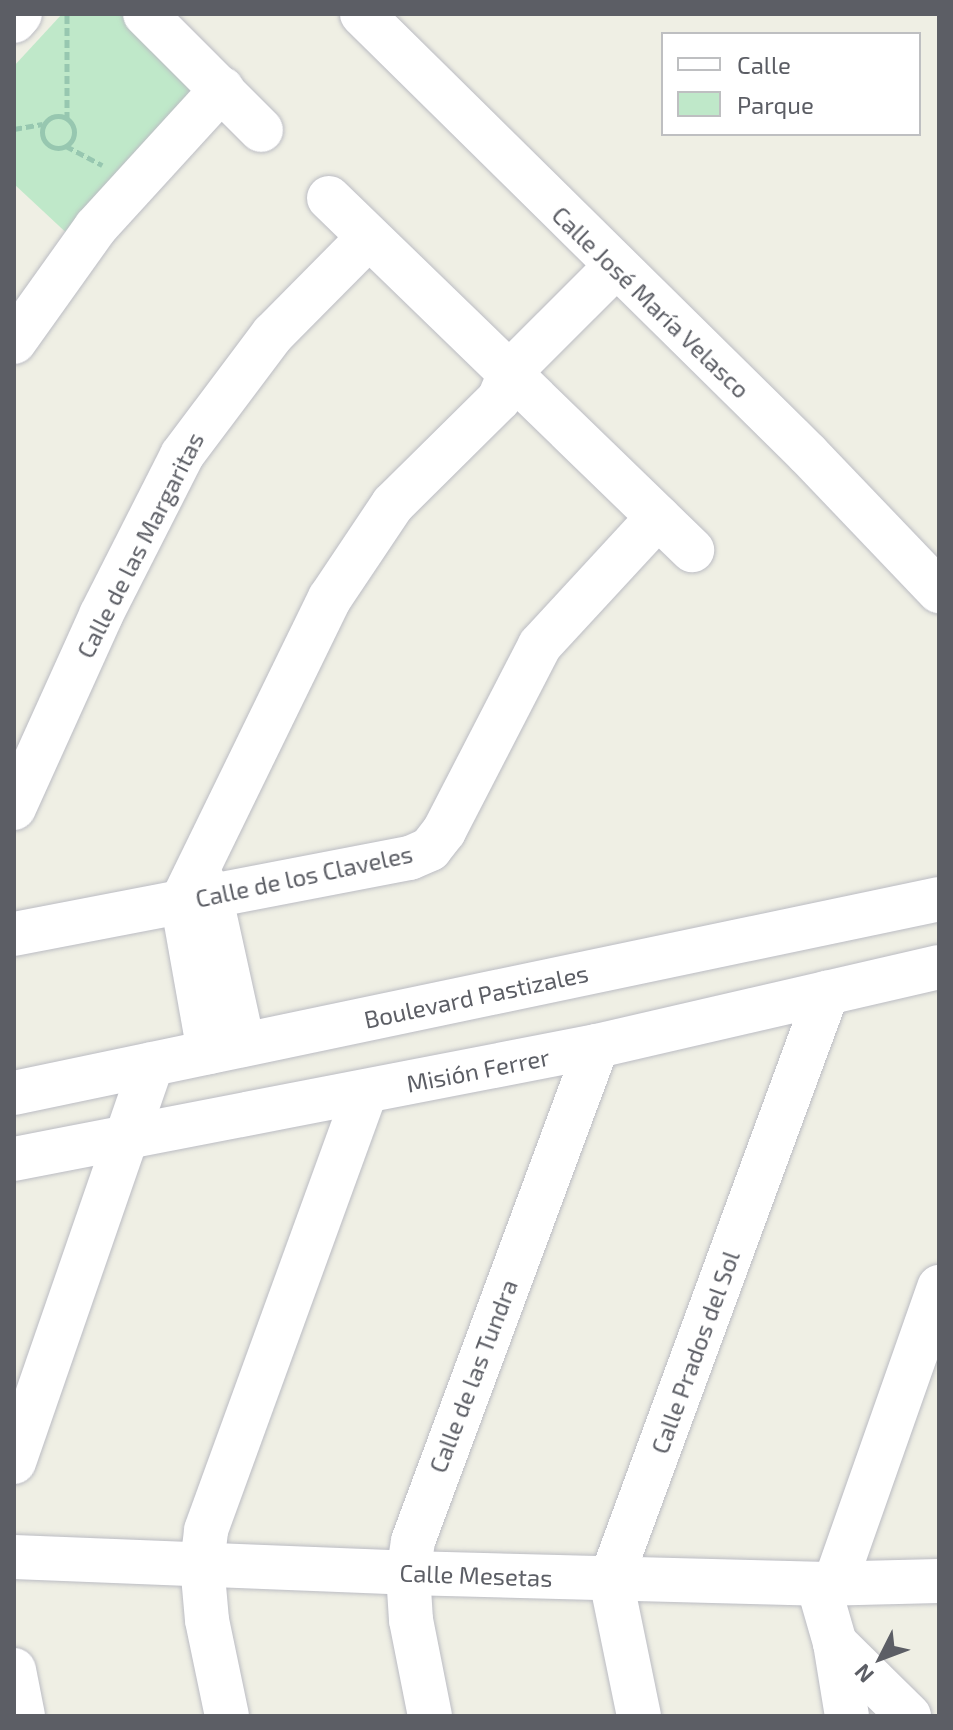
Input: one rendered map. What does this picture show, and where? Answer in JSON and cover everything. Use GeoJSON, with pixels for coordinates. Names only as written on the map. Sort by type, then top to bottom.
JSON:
{"type":"FeatureCollection","features":[{"type":"Feature","properties":{"kind":"street"},"geometry":{"type":"LineString","coordinates":[[14,21],[20,14]]}},
{"type":"Feature","properties":{"kind":"street"},"geometry":{"type":"LineString","coordinates":[[145,14],[261,130]]}},
{"type":"Feature","properties":{"kind":"street","name":"Calle José María Velasco"},"geometry":{"type":"LineString","coordinates":[[362,14],[625,277],[808,454],[939,591]]}},
{"type":"Feature","properties":{"kind":"street"},"geometry":{"type":"LineString","coordinates":[[14,342],[96,227],[222,89]]}},
{"type":"Feature","properties":{"kind":"street"},"geometry":{"type":"LineString","coordinates":[[329,198],[513,387],[692,550]]}},
{"type":"Feature","properties":{"kind":"street","name":"Calle de las Margaritas"},"geometry":{"type":"LineString","coordinates":[[14,808],[101,615],[182,455],[273,334],[369,237]]}},
{"type":"Feature","properties":{"kind":"street"},"geometry":{"type":"LineString","coordinates":[[226,1048],[197,890],[323,612],[360,547],[393,504],[625,277]]}},
{"type":"Feature","properties":{"kind":"street","name":"Calle de los Claveles"},"geometry":{"type":"LineString","coordinates":[[14,934],[197,890],[410,858],[430,849],[444,831],[540,645],[658,517]]}},
{"type":"Feature","properties":{"kind":"street","name":"Boulevard Pastizales"},"geometry":{"type":"LineString","coordinates":[[14,1093],[939,899]]}},
{"type":"Feature","properties":{"kind":"street","name":"Misión Ferrer"},"geometry":{"type":"LineString","coordinates":[[14,1159],[126,1140],[597,1046],[939,967]]}},
{"type":"Feature","properties":{"kind":"street","name":"Calle Prados del Sol"},"geometry":{"type":"LineString","coordinates":[[611,1579],[827,993]]}},
{"type":"Feature","properties":{"kind":"street","name":"Calle de las Tundra"},"geometry":{"type":"LineString","coordinates":[[430,1716],[411,1620],[408,1573],[424,1508],[597,1046]]}},
{"type":"Feature","properties":{"kind":"street"},"geometry":{"type":"LineString","coordinates":[[14,1462],[152,1064]]}},
{"type":"Feature","properties":{"kind":"street"},"geometry":{"type":"LineString","coordinates":[[227,1716],[202,1564],[216,1498],[365,1092]]}},
{"type":"Feature","properties":{"kind":"street"},"geometry":{"type":"LineString","coordinates":[[847,1716],[826,1584],[939,1287]]}},
{"type":"Feature","properties":{"kind":"street","name":"Calle Mesetas"},"geometry":{"type":"LineString","coordinates":[[14,1557],[611,1579],[826,1584],[939,1581]]}},
{"type":"Feature","properties":{"kind":"street"},"geometry":{"type":"LineString","coordinates":[[611,1579],[639,1716]]}},
{"type":"Feature","properties":{"kind":"street"},"geometry":{"type":"LineString","coordinates":[[835,1643],[909,1716]]}},
{"type":"Feature","properties":{"kind":"street"},"geometry":{"type":"LineString","coordinates":[[14,1670],[23,1716]]}},
{"type":"Feature","properties":{"kind":"path"},"geometry":{"type":"LineString","coordinates":[[44,124],[43,139],[61,148],[74,132],[67,119],[67,14]]}},
{"type":"Feature","properties":{"kind":"path"},"geometry":{"type":"LineString","coordinates":[[14,129],[44,124],[51,117],[67,119]]}},
{"type":"Feature","properties":{"kind":"green space"},"geometry":{"type":"Polygon","coordinates":[[[62,14],[129,14],[211,90],[73,239],[14,184],[14,66],[62,14]]]}}]}
